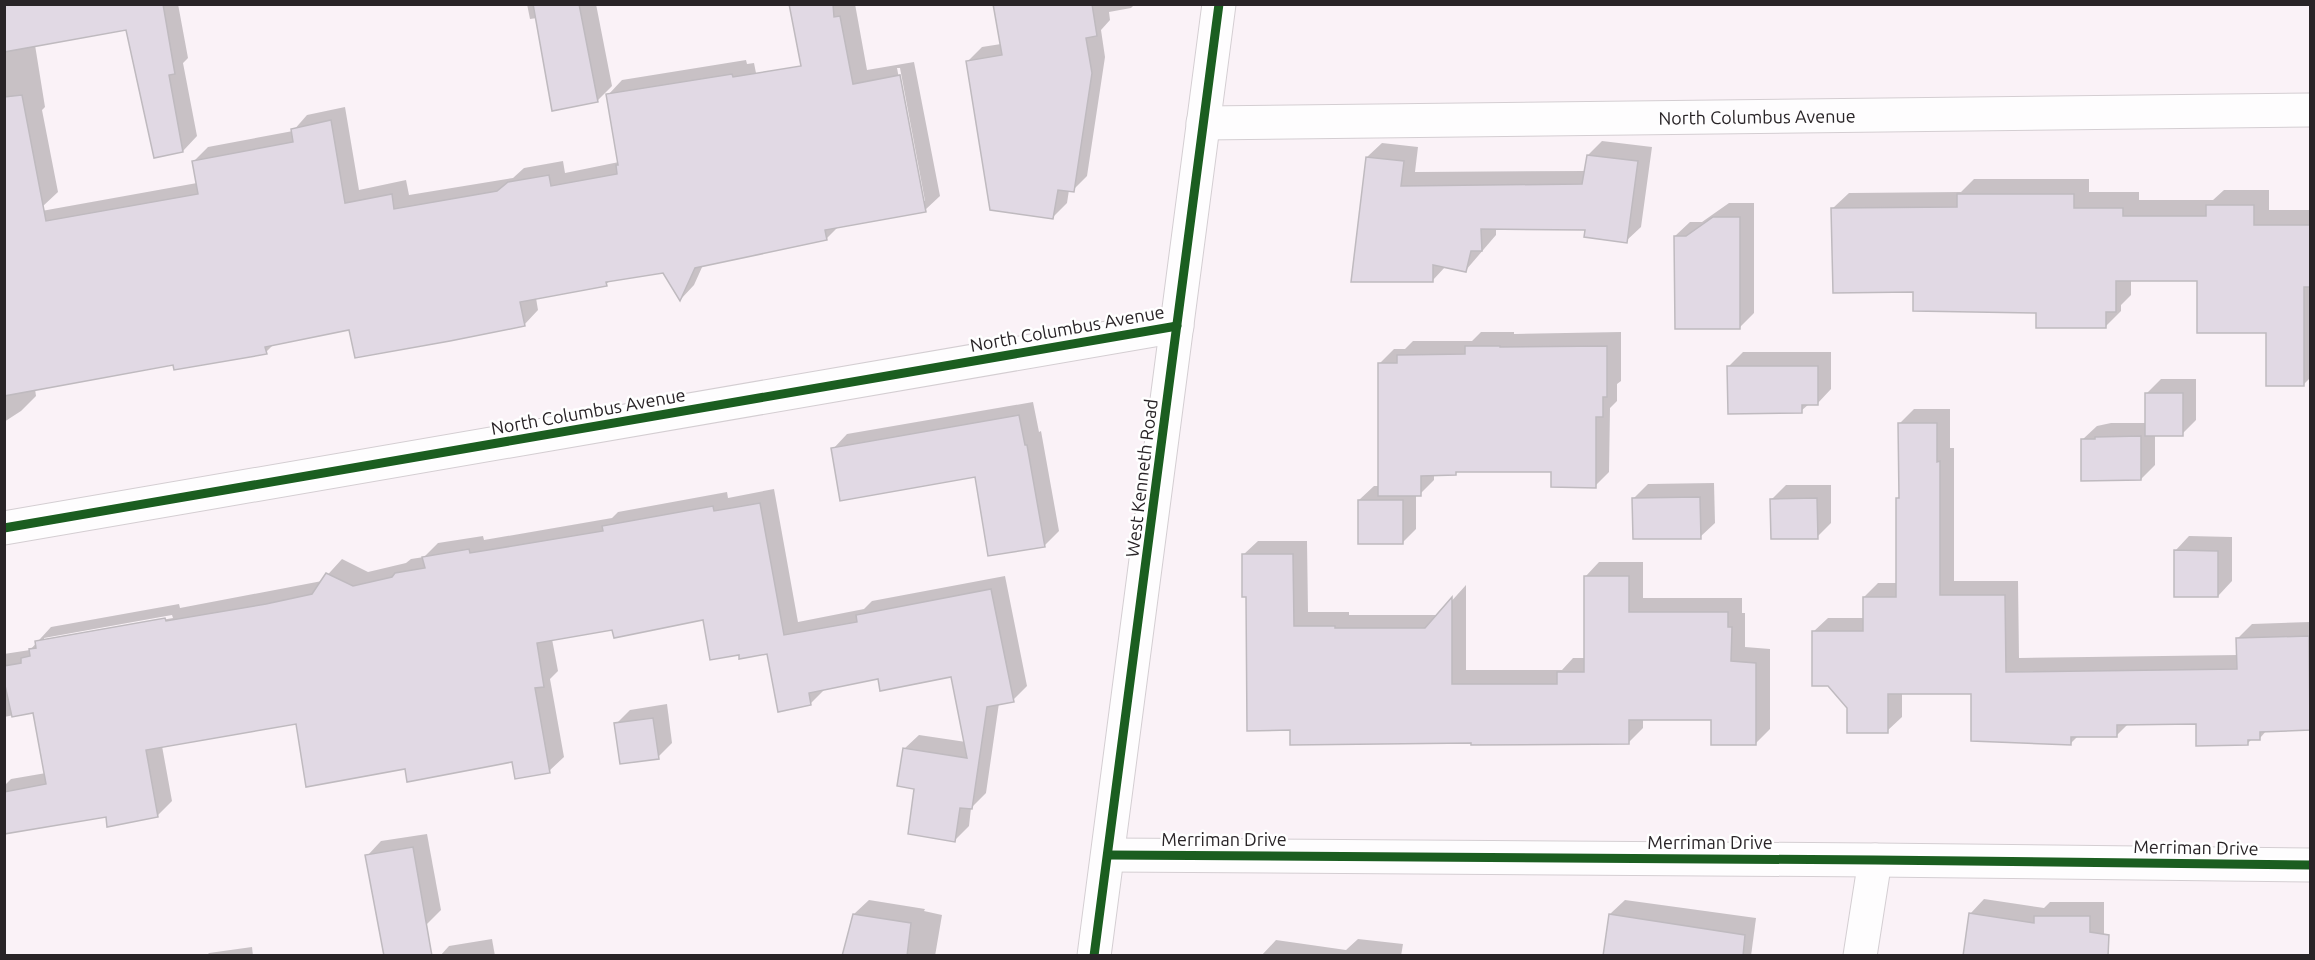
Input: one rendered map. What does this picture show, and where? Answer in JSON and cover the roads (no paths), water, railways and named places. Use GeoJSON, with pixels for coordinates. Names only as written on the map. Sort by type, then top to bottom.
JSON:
{"type":"FeatureCollection","features":[{"type":"Feature","properties":{"kind":"street","name":"West Kenneth Road"},"geometry":{"type":"LineString","coordinates":[[1094,956],[1219,4]]}},
{"type":"Feature","properties":{"kind":"street","name":"North Columbus Avenue"},"geometry":{"type":"LineString","coordinates":[[1203,123],[2310,110]]}},
{"type":"Feature","properties":{"kind":"street","name":"North Columbus Avenue"},"geometry":{"type":"LineString","coordinates":[[4,528],[1177,326]]}},
{"type":"Feature","properties":{"kind":"street","name":"Merriman Drive"},"geometry":{"type":"LineString","coordinates":[[1109,855],[2310,865]]}},
{"type":"Feature","properties":{"kind":"street"},"geometry":{"type":"LineString","coordinates":[[1860,956],[1875,860]]}}]}
